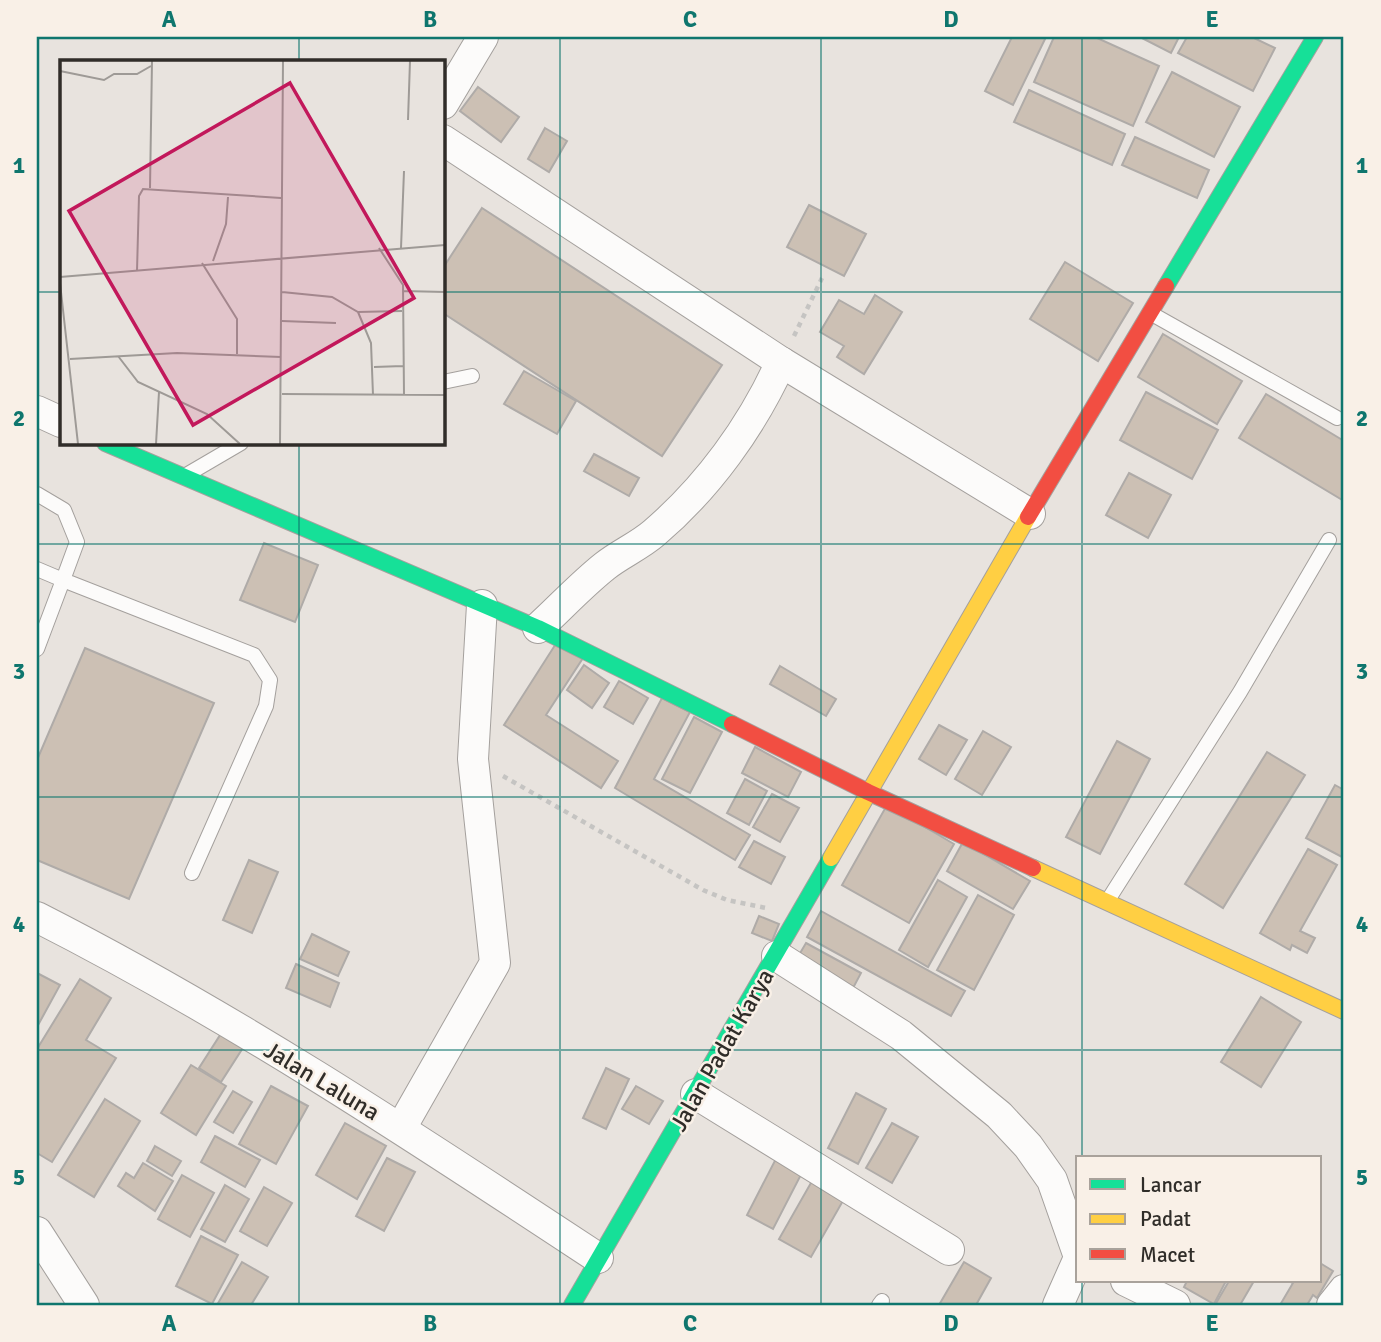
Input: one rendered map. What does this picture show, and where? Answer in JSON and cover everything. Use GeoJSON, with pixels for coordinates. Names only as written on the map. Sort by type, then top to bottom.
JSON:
{"type":"FeatureCollection","features":[{"type":"Feature","properties":{"kind":"street"},"geometry":{"type":"LineString","coordinates":[[444,102],[483,37]]}},
{"type":"Feature","properties":{"kind":"street","name":"Jalan Padat Karya"},"geometry":{"type":"LineString","coordinates":[[572,1305],[777,956],[804,903],[1030,514],[1152,314],[1315,37]]}},
{"type":"Feature","properties":{"kind":"street"},"geometry":{"type":"LineString","coordinates":[[444,141],[781,362],[1030,514]]}},
{"type":"Feature","properties":{"kind":"street"},"geometry":{"type":"LineString","coordinates":[[538,628],[605,566],[654,534],[715,470],[764,398],[781,362]]}},
{"type":"Feature","properties":{"kind":"street"},"geometry":{"type":"LineString","coordinates":[[37,411],[60,422]]}},
{"type":"Feature","properties":{"kind":"street"},"geometry":{"type":"LineString","coordinates":[[110,444],[162,454],[184,477],[538,628],[868,792],[1344,1011]]}},
{"type":"Feature","properties":{"kind":"street"},"geometry":{"type":"LineString","coordinates":[[401,1128],[495,963],[473,759],[482,605]]}},
{"type":"Feature","properties":{"kind":"street","name":"Jalan Laluna"},"geometry":{"type":"LineString","coordinates":[[37,917],[118,959],[401,1128],[598,1258]]}},
{"type":"Feature","properties":{"kind":"street"},"geometry":{"type":"LineString","coordinates":[[777,956],[901,1035],[999,1115],[1028,1146],[1052,1180],[1076,1248]]}},
{"type":"Feature","properties":{"kind":"street"},"geometry":{"type":"LineString","coordinates":[[696,1094],[948,1250]]}},
{"type":"Feature","properties":{"kind":"street"},"geometry":{"type":"LineString","coordinates":[[37,1232],[84,1305]]}},
{"type":"Feature","properties":{"kind":"street"},"geometry":{"type":"LineString","coordinates":[[1058,1305],[1076,1264]]}},
{"type":"Feature","properties":{"kind":"street"},"geometry":{"type":"LineString","coordinates":[[1128,1282],[1175,1305]]}},
{"type":"Feature","properties":{"kind":"street"},"geometry":{"type":"LineString","coordinates":[[1332,1305],[1344,1290]]}},
{"type":"Feature","properties":{"kind":"lane"},"geometry":{"type":"LineString","coordinates":[[1152,314],[1337,418]]}},
{"type":"Feature","properties":{"kind":"lane"},"geometry":{"type":"LineString","coordinates":[[444,382],[472,376]]}},
{"type":"Feature","properties":{"kind":"lane"},"geometry":{"type":"LineString","coordinates":[[184,477],[239,444]]}},
{"type":"Feature","properties":{"kind":"lane"},"geometry":{"type":"LineString","coordinates":[[37,494],[64,510],[77,542],[37,649]]}},
{"type":"Feature","properties":{"kind":"lane"},"geometry":{"type":"LineString","coordinates":[[1107,901],[1240,692],[1329,540]]}},
{"type":"Feature","properties":{"kind":"lane"},"geometry":{"type":"LineString","coordinates":[[37,569],[254,655],[270,680],[266,706],[192,873]]}},
{"type":"Feature","properties":{"kind":"path"},"geometry":{"type":"LineString","coordinates":[[781,362],[822,278]]}},
{"type":"Feature","properties":{"kind":"path"},"geometry":{"type":"LineString","coordinates":[[473,759],[703,890],[727,900],[778,910],[804,903]]}},
{"type":"Feature","properties":{"kind":"building"},"geometry":{"type":"Polygon","coordinates":[[[1012,37],[1046,37],[1013,105],[985,91],[1012,37]]]}},
{"type":"Feature","properties":{"kind":"building"},"geometry":{"type":"Polygon","coordinates":[[[1054,37],[1095,37],[1159,66],[1133,126],[1034,82],[1054,37]]]}},
{"type":"Feature","properties":{"kind":"building"},"geometry":{"type":"Polygon","coordinates":[[[1140,37],[1179,37],[1171,53],[1140,37]]]}},
{"type":"Feature","properties":{"kind":"building"},"geometry":{"type":"Polygon","coordinates":[[[1187,37],[1252,37],[1275,48],[1253,91],[1178,53],[1187,37]]]}},
{"type":"Feature","properties":{"kind":"building"},"geometry":{"type":"Polygon","coordinates":[[[1172,72],[1240,107],[1214,157],[1146,122],[1172,72]]]}},
{"type":"Feature","properties":{"kind":"building"},"geometry":{"type":"Polygon","coordinates":[[[478,87],[519,117],[501,142],[460,111],[478,87]]]}},
{"type":"Feature","properties":{"kind":"building"},"geometry":{"type":"Polygon","coordinates":[[[1029,90],[1125,134],[1112,165],[1014,122],[1029,90]]]}},
{"type":"Feature","properties":{"kind":"building"},"geometry":{"type":"Polygon","coordinates":[[[545,128],[567,141],[549,172],[528,159],[545,128]]]}},
{"type":"Feature","properties":{"kind":"building"},"geometry":{"type":"Polygon","coordinates":[[[1135,137],[1209,170],[1197,198],[1122,165],[1135,137]]]}},
{"type":"Feature","properties":{"kind":"building"},"geometry":{"type":"Polygon","coordinates":[[[809,205],[866,234],[844,276],[787,247],[809,205]]]}},
{"type":"Feature","properties":{"kind":"building"},"geometry":{"type":"Polygon","coordinates":[[[482,208],[722,365],[662,456],[444,314],[444,266],[482,208]]]}},
{"type":"Feature","properties":{"kind":"building"},"geometry":{"type":"Polygon","coordinates":[[[1065,262],[1133,303],[1098,361],[1030,319],[1065,262]]]}},
{"type":"Feature","properties":{"kind":"building"},"geometry":{"type":"Polygon","coordinates":[[[875,295],[902,312],[864,374],[837,357],[844,346],[820,332],[839,300],[864,314],[875,295]]]}},
{"type":"Feature","properties":{"kind":"building"},"geometry":{"type":"Polygon","coordinates":[[[1163,334],[1242,381],[1217,424],[1138,377],[1163,334]]]}},
{"type":"Feature","properties":{"kind":"building"},"geometry":{"type":"Polygon","coordinates":[[[524,371],[576,401],[557,434],[504,404],[524,371]]]}},
{"type":"Feature","properties":{"kind":"building"},"geometry":{"type":"Polygon","coordinates":[[[1146,392],[1218,430],[1192,479],[1120,440],[1146,392]]]}},
{"type":"Feature","properties":{"kind":"building"},"geometry":{"type":"Polygon","coordinates":[[[1266,394],[1344,441],[1344,501],[1239,438],[1266,394]]]}},
{"type":"Feature","properties":{"kind":"building"},"geometry":{"type":"Polygon","coordinates":[[[594,454],[639,478],[629,496],[584,471],[594,454]]]}},
{"type":"Feature","properties":{"kind":"building"},"geometry":{"type":"Polygon","coordinates":[[[1129,473],[1171,495],[1148,538],[1106,515],[1129,473]]]}},
{"type":"Feature","properties":{"kind":"building"},"geometry":{"type":"Polygon","coordinates":[[[264,543],[318,565],[295,622],[240,600],[264,543]]]}},
{"type":"Feature","properties":{"kind":"building"},"geometry":{"type":"Polygon","coordinates":[[[557,642],[583,658],[546,715],[618,761],[601,788],[504,725],[557,642]]]}},
{"type":"Feature","properties":{"kind":"building"},"geometry":{"type":"Polygon","coordinates":[[[85,648],[214,703],[129,899],[37,860],[37,760],[85,648]]]}},
{"type":"Feature","properties":{"kind":"building"},"geometry":{"type":"Polygon","coordinates":[[[584,665],[609,683],[592,708],[567,690],[584,665]]]}},
{"type":"Feature","properties":{"kind":"building"},"geometry":{"type":"Polygon","coordinates":[[[780,666],[836,699],[826,716],[770,684],[780,666]]]}},
{"type":"Feature","properties":{"kind":"building"},"geometry":{"type":"Polygon","coordinates":[[[619,681],[648,698],[633,724],[604,707],[619,681]]]}},
{"type":"Feature","properties":{"kind":"building"},"geometry":{"type":"Polygon","coordinates":[[[662,698],[690,712],[654,779],[750,835],[735,860],[615,788],[662,698]]]}},
{"type":"Feature","properties":{"kind":"building"},"geometry":{"type":"Polygon","coordinates":[[[694,717],[722,732],[690,793],[662,779],[694,717]]]}},
{"type":"Feature","properties":{"kind":"building"},"geometry":{"type":"Polygon","coordinates":[[[939,725],[967,740],[946,775],[919,759],[939,725]]]}},
{"type":"Feature","properties":{"kind":"building"},"geometry":{"type":"Polygon","coordinates":[[[983,731],[1011,747],[982,795],[955,779],[983,731]]]}},
{"type":"Feature","properties":{"kind":"building"},"geometry":{"type":"Polygon","coordinates":[[[1117,741],[1150,759],[1100,854],[1066,837],[1117,741]]]}},
{"type":"Feature","properties":{"kind":"building"},"geometry":{"type":"Polygon","coordinates":[[[755,747],[801,772],[788,797],[742,773],[755,747]]]}},
{"type":"Feature","properties":{"kind":"building"},"geometry":{"type":"Polygon","coordinates":[[[1267,752],[1305,775],[1223,908],[1185,884],[1267,752]]]}},
{"type":"Feature","properties":{"kind":"building"},"geometry":{"type":"Polygon","coordinates":[[[745,779],[767,791],[749,825],[727,813],[745,779]]]}},
{"type":"Feature","properties":{"kind":"building"},"geometry":{"type":"Polygon","coordinates":[[[1335,785],[1344,790],[1344,858],[1306,838],[1335,785]]]}},
{"type":"Feature","properties":{"kind":"building"},"geometry":{"type":"Polygon","coordinates":[[[772,794],[799,808],[780,842],[753,827],[772,794]]]}},
{"type":"Feature","properties":{"kind":"building"},"geometry":{"type":"Polygon","coordinates":[[[887,805],[954,844],[909,923],[842,885],[887,805]]]}},
{"type":"Feature","properties":{"kind":"building"},"geometry":{"type":"Polygon","coordinates":[[[754,841],[785,857],[771,884],[739,867],[754,841]]]}},
{"type":"Feature","properties":{"kind":"building"},"geometry":{"type":"Polygon","coordinates":[[[963,842],[1030,881],[1013,909],[947,871],[963,842]]]}},
{"type":"Feature","properties":{"kind":"building"},"geometry":{"type":"Polygon","coordinates":[[[1308,849],[1337,865],[1300,931],[1315,938],[1307,953],[1292,945],[1290,950],[1260,933],[1308,849]]]}},
{"type":"Feature","properties":{"kind":"building"},"geometry":{"type":"Polygon","coordinates":[[[249,860],[278,872],[252,933],[223,920],[249,860]]]}},
{"type":"Feature","properties":{"kind":"building"},"geometry":{"type":"Polygon","coordinates":[[[938,880],[967,897],[928,967],[899,950],[938,880]]]}},
{"type":"Feature","properties":{"kind":"building"},"geometry":{"type":"Polygon","coordinates":[[[978,895],[1014,915],[974,990],[937,970],[978,895]]]}},
{"type":"Feature","properties":{"kind":"building"},"geometry":{"type":"Polygon","coordinates":[[[821,911],[965,991],[951,1016],[807,937],[821,911]]]}},
{"type":"Feature","properties":{"kind":"building"},"geometry":{"type":"Polygon","coordinates":[[[759,916],[779,924],[772,941],[752,933],[759,916]]]}},
{"type":"Feature","properties":{"kind":"building"},"geometry":{"type":"Polygon","coordinates":[[[312,934],[349,952],[338,976],[300,959],[312,934]]]}},
{"type":"Feature","properties":{"kind":"building"},"geometry":{"type":"Polygon","coordinates":[[[806,943],[861,973],[852,990],[796,960],[806,943]]]}},
{"type":"Feature","properties":{"kind":"building"},"geometry":{"type":"Polygon","coordinates":[[[296,964],[339,983],[330,1007],[286,988],[296,964]]]}},
{"type":"Feature","properties":{"kind":"building"},"geometry":{"type":"Polygon","coordinates":[[[37,973],[60,985],[37,1027],[37,973]]]}},
{"type":"Feature","properties":{"kind":"building"},"geometry":{"type":"Polygon","coordinates":[[[80,979],[111,998],[86,1040],[116,1058],[52,1162],[37,1153],[37,1049],[80,979]]]}},
{"type":"Feature","properties":{"kind":"building"},"geometry":{"type":"Polygon","coordinates":[[[1261,997],[1301,1022],[1261,1087],[1221,1062],[1261,997]]]}},
{"type":"Feature","properties":{"kind":"building"},"geometry":{"type":"Polygon","coordinates":[[[224,1029],[246,1043],[221,1082],[199,1068],[224,1029]]]}},
{"type":"Feature","properties":{"kind":"building"},"geometry":{"type":"Polygon","coordinates":[[[191,1065],[226,1086],[196,1135],[161,1113],[191,1065]]]}},
{"type":"Feature","properties":{"kind":"building"},"geometry":{"type":"Polygon","coordinates":[[[606,1068],[629,1079],[606,1129],[583,1118],[606,1068]]]}},
{"type":"Feature","properties":{"kind":"building"},"geometry":{"type":"Polygon","coordinates":[[[271,1086],[308,1106],[276,1164],[239,1144],[271,1086]]]}},
{"type":"Feature","properties":{"kind":"building"},"geometry":{"type":"Polygon","coordinates":[[[636,1086],[663,1101],[649,1124],[622,1109],[636,1086]]]}},
{"type":"Feature","properties":{"kind":"building"},"geometry":{"type":"Polygon","coordinates":[[[233,1091],[252,1102],[233,1133],[214,1122],[233,1091]]]}},
{"type":"Feature","properties":{"kind":"building"},"geometry":{"type":"Polygon","coordinates":[[[856,1093],[886,1109],[858,1164],[828,1148],[856,1093]]]}},
{"type":"Feature","properties":{"kind":"building"},"geometry":{"type":"Polygon","coordinates":[[[105,1099],[140,1121],[94,1197],[58,1175],[105,1099]]]}},
{"type":"Feature","properties":{"kind":"building"},"geometry":{"type":"Polygon","coordinates":[[[345,1123],[386,1146],[357,1199],[316,1175],[345,1123]]]}},
{"type":"Feature","properties":{"kind":"building"},"geometry":{"type":"Polygon","coordinates":[[[892,1123],[918,1137],[892,1183],[866,1168],[892,1123]]]}},
{"type":"Feature","properties":{"kind":"building"},"geometry":{"type":"Polygon","coordinates":[[[215,1136],[260,1160],[245,1187],[201,1162],[215,1136]]]}},
{"type":"Feature","properties":{"kind":"building"},"geometry":{"type":"Polygon","coordinates":[[[155,1146],[181,1161],[172,1176],[147,1161],[155,1146]]]}},
{"type":"Feature","properties":{"kind":"building"},"geometry":{"type":"Polygon","coordinates":[[[781,1149],[807,1163],[773,1229],[747,1215],[781,1149]]]}},
{"type":"Feature","properties":{"kind":"building"},"geometry":{"type":"Polygon","coordinates":[[[387,1158],[415,1172],[384,1231],[356,1216],[387,1158]]]}},
{"type":"Feature","properties":{"kind":"building"},"geometry":{"type":"Polygon","coordinates":[[[143,1163],[173,1181],[155,1211],[118,1186],[126,1173],[134,1178],[143,1163]]]}},
{"type":"Feature","properties":{"kind":"building"},"geometry":{"type":"Polygon","coordinates":[[[182,1175],[214,1193],[190,1237],[158,1219],[182,1175]]]}},
{"type":"Feature","properties":{"kind":"building"},"geometry":{"type":"Polygon","coordinates":[[[812,1181],[844,1199],[811,1257],[779,1239],[812,1181]]]}},
{"type":"Feature","properties":{"kind":"building"},"geometry":{"type":"Polygon","coordinates":[[[225,1185],[249,1199],[225,1242],[201,1229],[225,1185]]]}},
{"type":"Feature","properties":{"kind":"building"},"geometry":{"type":"Polygon","coordinates":[[[264,1187],[292,1203],[267,1246],[240,1231],[264,1187]]]}},
{"type":"Feature","properties":{"kind":"building"},"geometry":{"type":"Polygon","coordinates":[[[201,1236],[238,1255],[212,1304],[176,1286],[201,1236]]]}},
{"type":"Feature","properties":{"kind":"building"},"geometry":{"type":"Polygon","coordinates":[[[242,1262],[268,1277],[251,1305],[217,1305],[242,1262]]]}},
{"type":"Feature","properties":{"kind":"building"},"geometry":{"type":"Polygon","coordinates":[[[964,1262],[991,1278],[976,1305],[939,1305],[964,1262]]]}},
{"type":"Feature","properties":{"kind":"building"},"geometry":{"type":"Polygon","coordinates":[[[1322,1264],[1333,1271],[1317,1298],[1313,1295],[1307,1305],[1280,1305],[1293,1283],[1291,1282],[1322,1282],[1322,1264]]]}},
{"type":"Feature","properties":{"kind":"building"},"geometry":{"type":"Polygon","coordinates":[[[1186,1282],[1225,1282],[1214,1304],[1184,1287],[1186,1282]]]}},
{"type":"Feature","properties":{"kind":"building"},"geometry":{"type":"Polygon","coordinates":[[[1228,1282],[1253,1282],[1240,1305],[1215,1305],[1228,1282]]]}},
{"type":"Feature","properties":{"kind":"traffic: fast"},"geometry":{"type":"LineString","coordinates":[[1166,286],[1315,37]]}},
{"type":"Feature","properties":{"kind":"traffic: fast"},"geometry":{"type":"LineString","coordinates":[[107,444],[538,628],[732,724]]}},
{"type":"Feature","properties":{"kind":"traffic: fast"},"geometry":{"type":"LineString","coordinates":[[572,1305],[831,858]]}},
{"type":"Feature","properties":{"kind":"traffic: slow"},"geometry":{"type":"LineString","coordinates":[[831,858],[1028,517]]}},
{"type":"Feature","properties":{"kind":"traffic: slow"},"geometry":{"type":"LineString","coordinates":[[1033,868],[1344,1011]]}},
{"type":"Feature","properties":{"kind":"traffic: jam"},"geometry":{"type":"LineString","coordinates":[[1028,517],[1166,286]]}},
{"type":"Feature","properties":{"kind":"traffic: jam"},"geometry":{"type":"LineString","coordinates":[[732,724],[868,792],[1033,868]]}}]}
